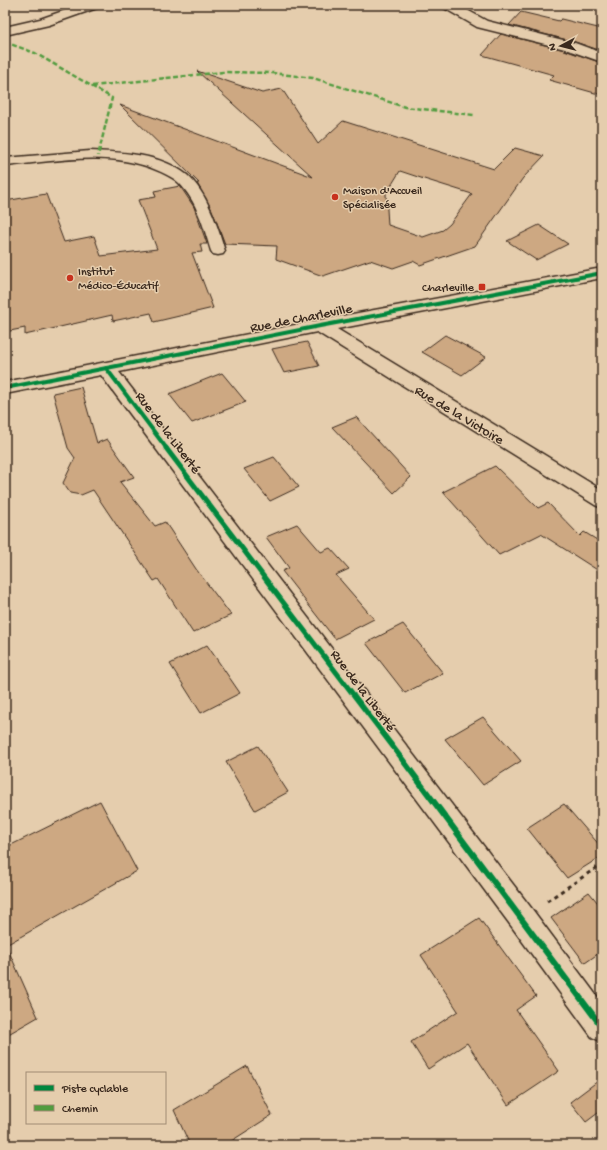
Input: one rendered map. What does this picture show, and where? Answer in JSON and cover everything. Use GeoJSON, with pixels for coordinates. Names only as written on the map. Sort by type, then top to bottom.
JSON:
{"type":"FeatureCollection","features":[{"type":"Feature","properties":{"kind":"street"},"geometry":{"type":"LineString","coordinates":[[5,31],[44,22],[92,5]]}},
{"type":"Feature","properties":{"kind":"street"},"geometry":{"type":"LineString","coordinates":[[448,5],[482,24],[570,46],[602,58]]}},
{"type":"Feature","properties":{"kind":"street","name":"Rue de Charleville"},"geometry":{"type":"LineString","coordinates":[[5,388],[320,326],[602,273]]}},
{"type":"Feature","properties":{"kind":"street","name":"Rue de la Victoire"},"geometry":{"type":"LineString","coordinates":[[320,326],[602,500]]}},
{"type":"Feature","properties":{"kind":"street","name":"Rue de la Liberté"},"geometry":{"type":"LineString","coordinates":[[106,368],[522,918],[602,1027]]}},
{"type":"Feature","properties":{"kind":"lane"},"geometry":{"type":"LineString","coordinates":[[5,162],[87,155],[119,157],[160,164],[184,179],[199,201],[210,225],[218,251]]}},
{"type":"Feature","properties":{"kind":"path"},"geometry":{"type":"LineString","coordinates":[[522,918],[602,864]]}},
{"type":"Feature","properties":{"kind":"building"},"geometry":{"type":"Polygon","coordinates":[[[521,12],[559,21],[561,19],[602,29],[602,51],[575,42],[509,25],[521,12]]]}},
{"type":"Feature","properties":{"kind":"building"},"geometry":{"type":"Polygon","coordinates":[[[501,34],[565,50],[602,63],[602,95],[549,80],[554,75],[482,55],[501,34]]]}},
{"type":"Feature","properties":{"kind":"building"},"geometry":{"type":"Polygon","coordinates":[[[197,71],[262,93],[282,89],[318,144],[343,121],[494,169],[515,148],[544,156],[523,178],[475,246],[420,265],[413,261],[393,268],[370,260],[323,276],[276,259],[277,246],[225,244],[212,210],[197,183],[199,183],[120,105],[313,177],[197,71]],[[400,171],[386,194],[388,225],[423,237],[443,230],[450,224],[472,194],[400,171]]]}},
{"type":"Feature","properties":{"kind":"building"},"geometry":{"type":"Polygon","coordinates":[[[180,186],[194,207],[207,244],[200,244],[202,252],[192,253],[213,308],[154,322],[151,313],[113,321],[112,315],[25,335],[25,328],[5,332],[5,201],[46,194],[64,242],[94,236],[101,256],[157,249],[138,200],[156,197],[154,191],[180,186]]]}},
{"type":"Feature","properties":{"kind":"building"},"geometry":{"type":"Polygon","coordinates":[[[539,225],[568,244],[536,260],[507,241],[539,225]]]}},
{"type":"Feature","properties":{"kind":"building"},"geometry":{"type":"Polygon","coordinates":[[[445,335],[486,357],[462,375],[422,352],[445,335]]]}},
{"type":"Feature","properties":{"kind":"building"},"geometry":{"type":"Polygon","coordinates":[[[307,342],[319,366],[284,373],[272,349],[307,342]]]}},
{"type":"Feature","properties":{"kind":"building"},"geometry":{"type":"Polygon","coordinates":[[[222,373],[246,402],[192,423],[169,394],[222,373]]]}},
{"type":"Feature","properties":{"kind":"building"},"geometry":{"type":"Polygon","coordinates":[[[81,387],[97,443],[107,439],[134,477],[120,482],[155,526],[165,522],[196,569],[231,615],[193,633],[158,579],[154,581],[93,490],[81,495],[70,493],[63,483],[75,458],[68,448],[53,393],[81,387]]]}},
{"type":"Feature","properties":{"kind":"building"},"geometry":{"type":"Polygon","coordinates":[[[356,417],[411,477],[394,493],[332,427],[356,417]]]}},
{"type":"Feature","properties":{"kind":"building"},"geometry":{"type":"Polygon","coordinates":[[[274,457],[299,487],[270,501],[244,469],[274,457]]]}},
{"type":"Feature","properties":{"kind":"building"},"geometry":{"type":"Polygon","coordinates":[[[495,466],[538,508],[548,503],[580,536],[584,532],[602,543],[602,573],[541,534],[499,555],[443,492],[495,466]]]}},
{"type":"Feature","properties":{"kind":"building"},"geometry":{"type":"Polygon","coordinates":[[[297,524],[321,552],[330,548],[349,569],[336,575],[374,619],[335,639],[282,571],[289,568],[266,537],[297,524]]]}},
{"type":"Feature","properties":{"kind":"building"},"geometry":{"type":"Polygon","coordinates":[[[403,624],[443,673],[405,693],[366,643],[403,624]]]}},
{"type":"Feature","properties":{"kind":"building"},"geometry":{"type":"Polygon","coordinates":[[[207,645],[240,693],[201,713],[170,664],[207,645]]]}},
{"type":"Feature","properties":{"kind":"building"},"geometry":{"type":"Polygon","coordinates":[[[483,717],[521,761],[483,785],[445,739],[483,717]]]}},
{"type":"Feature","properties":{"kind":"building"},"geometry":{"type":"Polygon","coordinates":[[[258,746],[288,792],[255,810],[226,762],[258,746]]]}},
{"type":"Feature","properties":{"kind":"building"},"geometry":{"type":"Polygon","coordinates":[[[100,801],[137,871],[6,945],[38,1017],[5,1036],[5,848],[100,801]]]}},
{"type":"Feature","properties":{"kind":"building"},"geometry":{"type":"Polygon","coordinates":[[[564,804],[602,848],[602,856],[567,878],[527,828],[564,804]]]}},
{"type":"Feature","properties":{"kind":"building"},"geometry":{"type":"Polygon","coordinates":[[[589,892],[602,908],[602,951],[585,963],[551,918],[589,892]]]}},
{"type":"Feature","properties":{"kind":"building"},"geometry":{"type":"Polygon","coordinates":[[[479,918],[536,996],[516,1010],[559,1071],[508,1105],[467,1043],[428,1069],[411,1042],[458,1011],[421,955],[479,918]]]}},
{"type":"Feature","properties":{"kind":"building"},"geometry":{"type":"Polygon","coordinates":[[[247,1066],[272,1115],[225,1145],[190,1145],[174,1110],[247,1066]]]}},
{"type":"Feature","properties":{"kind":"building"},"geometry":{"type":"Polygon","coordinates":[[[602,1078],[602,1110],[586,1122],[570,1102],[602,1078]]]}},
{"type":"Feature","properties":{"kind":"marked path"},"geometry":{"type":"LineString","coordinates":[[5,42],[35,53],[112,98],[98,156]]}},
{"type":"Feature","properties":{"kind":"marked path"},"geometry":{"type":"LineString","coordinates":[[92,86],[223,72],[273,73],[313,78],[405,107],[474,115]]}},
{"type":"Feature","properties":{"kind":"cycle path"},"geometry":{"type":"LineString","coordinates":[[5,388],[320,326],[602,273]]}},
{"type":"Feature","properties":{"kind":"cycle path"},"geometry":{"type":"LineString","coordinates":[[106,368],[522,918],[602,1027]]}},
{"type":"Feature","properties":{"kind":"place","name":"Maison d'Accueil Spécialisée"},"geometry":{"type":"Point","coordinates":[335,197]}},
{"type":"Feature","properties":{"kind":"place","name":"Institut Médico-Éducatif"},"geometry":{"type":"Point","coordinates":[70,278]}},
{"type":"Feature","properties":{"kind":"place","name":"Charleville"},"geometry":{"type":"Point","coordinates":[482,287]}}]}
